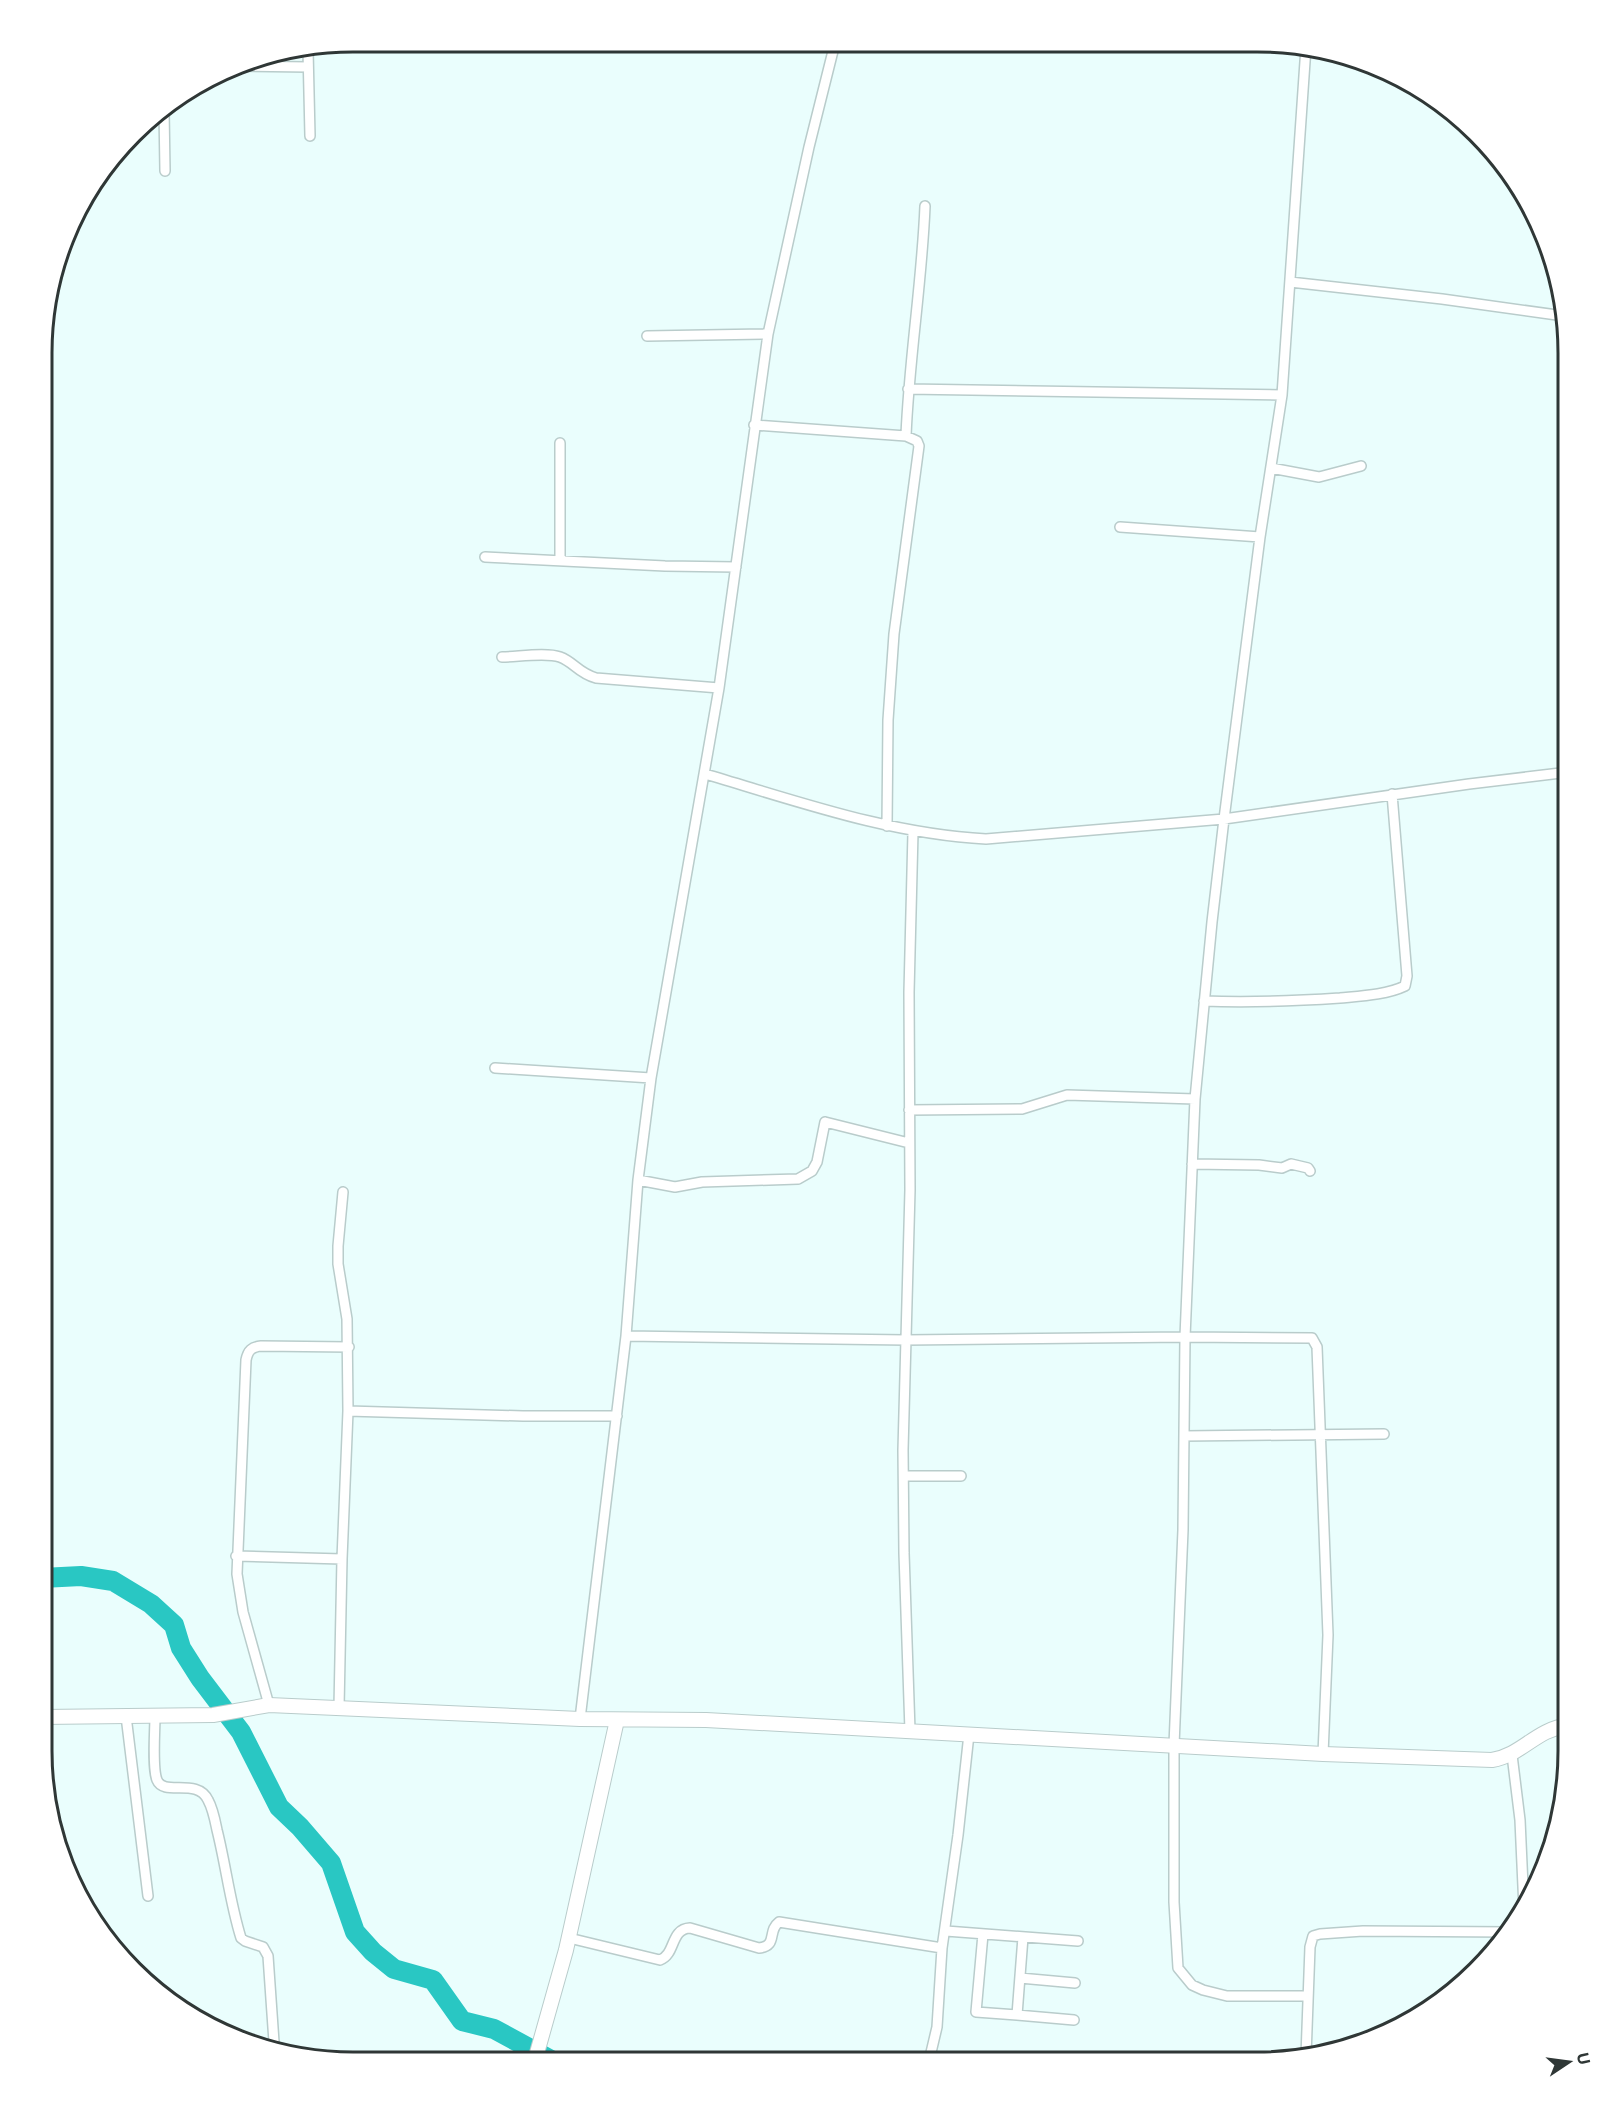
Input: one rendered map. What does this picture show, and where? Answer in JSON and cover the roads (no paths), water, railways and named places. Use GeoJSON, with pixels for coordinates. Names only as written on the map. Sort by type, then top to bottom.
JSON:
{"type":"FeatureCollection","features":[{"type":"Feature","properties":{"kind":"street"},"geometry":{"type":"LineString","coordinates":[[580,1719],[618,1416],[638,1180],[651,1078],[719,688],[768,334],[794,211],[832,52]]}},
{"type":"Feature","properties":{"kind":"street"},"geometry":{"type":"LineString","coordinates":[[308,56],[310,136]]}},
{"type":"Feature","properties":{"kind":"street"},"geometry":{"type":"LineString","coordinates":[[1305,56],[1282,395],[1260,537],[1224,819],[1195,1099],[1185,1337],[1183,1530],[1174,1745],[1174,1902],[1178,1968],[1192,1985],[1215,1994],[1263,1997],[1308,1996]]}},
{"type":"Feature","properties":{"kind":"street"},"geometry":{"type":"LineString","coordinates":[[263,66],[308,67]]}},
{"type":"Feature","properties":{"kind":"street"},"geometry":{"type":"LineString","coordinates":[[164,120],[165,171]]}},
{"type":"Feature","properties":{"kind":"street"},"geometry":{"type":"LineString","coordinates":[[906,436],[908,389],[921,273],[925,206]]}},
{"type":"Feature","properties":{"kind":"street"},"geometry":{"type":"LineString","coordinates":[[1290,282],[1556,315]]}},
{"type":"Feature","properties":{"kind":"street"},"geometry":{"type":"LineString","coordinates":[[647,336],[768,334]]}},
{"type":"Feature","properties":{"kind":"street"},"geometry":{"type":"LineString","coordinates":[[908,389],[1282,395]]}},
{"type":"Feature","properties":{"kind":"street"},"geometry":{"type":"LineString","coordinates":[[754,425],[906,436],[917,441],[919,452],[894,634],[889,711],[887,826]]}},
{"type":"Feature","properties":{"kind":"street"},"geometry":{"type":"LineString","coordinates":[[560,443],[560,560]]}},
{"type":"Feature","properties":{"kind":"street"},"geometry":{"type":"LineString","coordinates":[[1271,468],[1319,477],[1361,466]]}},
{"type":"Feature","properties":{"kind":"street"},"geometry":{"type":"LineString","coordinates":[[1120,527],[1260,537]]}},
{"type":"Feature","properties":{"kind":"street"},"geometry":{"type":"LineString","coordinates":[[485,557],[665,566],[736,567]]}},
{"type":"Feature","properties":{"kind":"street"},"geometry":{"type":"LineString","coordinates":[[502,657],[553,655],[561,657],[587,676],[596,678],[719,688]]}},
{"type":"Feature","properties":{"kind":"street"},"geometry":{"type":"LineString","coordinates":[[705,774],[913,832],[950,837],[986,838],[1224,819],[1392,794],[1558,773]]}},
{"type":"Feature","properties":{"kind":"street"},"geometry":{"type":"LineString","coordinates":[[1204,1001],[1262,1003],[1363,996],[1405,986],[1407,976],[1392,794]]}},
{"type":"Feature","properties":{"kind":"street"},"geometry":{"type":"LineString","coordinates":[[910,1731],[904,1553],[904,1476],[913,832]]}},
{"type":"Feature","properties":{"kind":"street"},"geometry":{"type":"LineString","coordinates":[[495,1068],[651,1078]]}},
{"type":"Feature","properties":{"kind":"street"},"geometry":{"type":"LineString","coordinates":[[909,1110],[1022,1109],[1067,1095],[1195,1099]]}},
{"type":"Feature","properties":{"kind":"street"},"geometry":{"type":"LineString","coordinates":[[638,1180],[675,1188],[702,1182],[798,1179],[812,1171],[817,1162],[825,1122],[909,1143]]}},
{"type":"Feature","properties":{"kind":"street"},"geometry":{"type":"LineString","coordinates":[[1192,1164],[1282,1168],[1291,1164],[1308,1168],[1310,1171]]}},
{"type":"Feature","properties":{"kind":"street"},"geometry":{"type":"LineString","coordinates":[[339,1707],[349,1347],[338,1264],[343,1192]]}},
{"type":"Feature","properties":{"kind":"street"},"geometry":{"type":"LineString","coordinates":[[626,1336],[906,1340],[1312,1338],[1317,1347],[1328,1635],[1323,1754]]}},
{"type":"Feature","properties":{"kind":"street"},"geometry":{"type":"LineString","coordinates":[[269,1705],[237,1583],[236,1556],[246,1360],[248,1352],[254,1347],[261,1346],[349,1347]]}},
{"type":"Feature","properties":{"kind":"street"},"geometry":{"type":"LineString","coordinates":[[348,1411],[618,1416]]}},
{"type":"Feature","properties":{"kind":"street"},"geometry":{"type":"LineString","coordinates":[[1184,1436],[1384,1434]]}},
{"type":"Feature","properties":{"kind":"street"},"geometry":{"type":"LineString","coordinates":[[904,1476],[961,1476]]}},
{"type":"Feature","properties":{"kind":"street"},"geometry":{"type":"LineString","coordinates":[[236,1556],[342,1559]]}},
{"type":"Feature","properties":{"kind":"street"},"geometry":{"type":"LineString","coordinates":[[52,1717],[213,1715],[269,1705],[339,1707],[580,1719],[706,1720],[1323,1754],[1492,1760],[1512,1755],[1544,1732],[1558,1728]]}},
{"type":"Feature","properties":{"kind":"street"},"geometry":{"type":"LineString","coordinates":[[126,1716],[148,1896]]}},
{"type":"Feature","properties":{"kind":"street"},"geometry":{"type":"LineString","coordinates":[[155,1716],[157,1780],[165,1787],[198,1789],[208,1798],[220,1840],[241,1938],[266,1951],[269,1963],[274,2040]]}},
{"type":"Feature","properties":{"kind":"street"},"geometry":{"type":"LineString","coordinates":[[538,2052],[569,1938],[617,1720]]}},
{"type":"Feature","properties":{"kind":"street"},"geometry":{"type":"LineString","coordinates":[[931,2052],[937,2027],[942,1948],[946,1931],[969,1734]]}},
{"type":"Feature","properties":{"kind":"street"},"geometry":{"type":"LineString","coordinates":[[1512,1755],[1520,1820],[1523,1891]]}},
{"type":"Feature","properties":{"kind":"street"},"geometry":{"type":"LineString","coordinates":[[569,1938],[660,1960],[667,1956],[678,1933],[684,1928],[759,1948],[770,1944],[774,1928],[779,1922],[942,1948]]}},
{"type":"Feature","properties":{"kind":"street"},"geometry":{"type":"LineString","coordinates":[[946,1931],[1078,1941]]}},
{"type":"Feature","properties":{"kind":"street"},"geometry":{"type":"LineString","coordinates":[[1306,2048],[1310,1947],[1313,1936],[1363,1931],[1498,1932]]}},
{"type":"Feature","properties":{"kind":"street"},"geometry":{"type":"LineString","coordinates":[[982,1934],[976,2012],[1074,2020]]}},
{"type":"Feature","properties":{"kind":"street"},"geometry":{"type":"LineString","coordinates":[[1017,2015],[1023,1937]]}},
{"type":"Feature","properties":{"kind":"street"},"geometry":{"type":"LineString","coordinates":[[1020,1978],[1075,1983]]}},
{"type":"Feature","properties":{"kind":"waterway"},"geometry":{"type":"LineString","coordinates":[[52,1577],[81,1576],[113,1581],[151,1604],[174,1625],[181,1648],[200,1678],[241,1732],[279,1807],[331,1863],[355,1932],[373,1952],[394,1969],[433,1980],[462,2021],[494,2029],[536,2052]]}}]}
